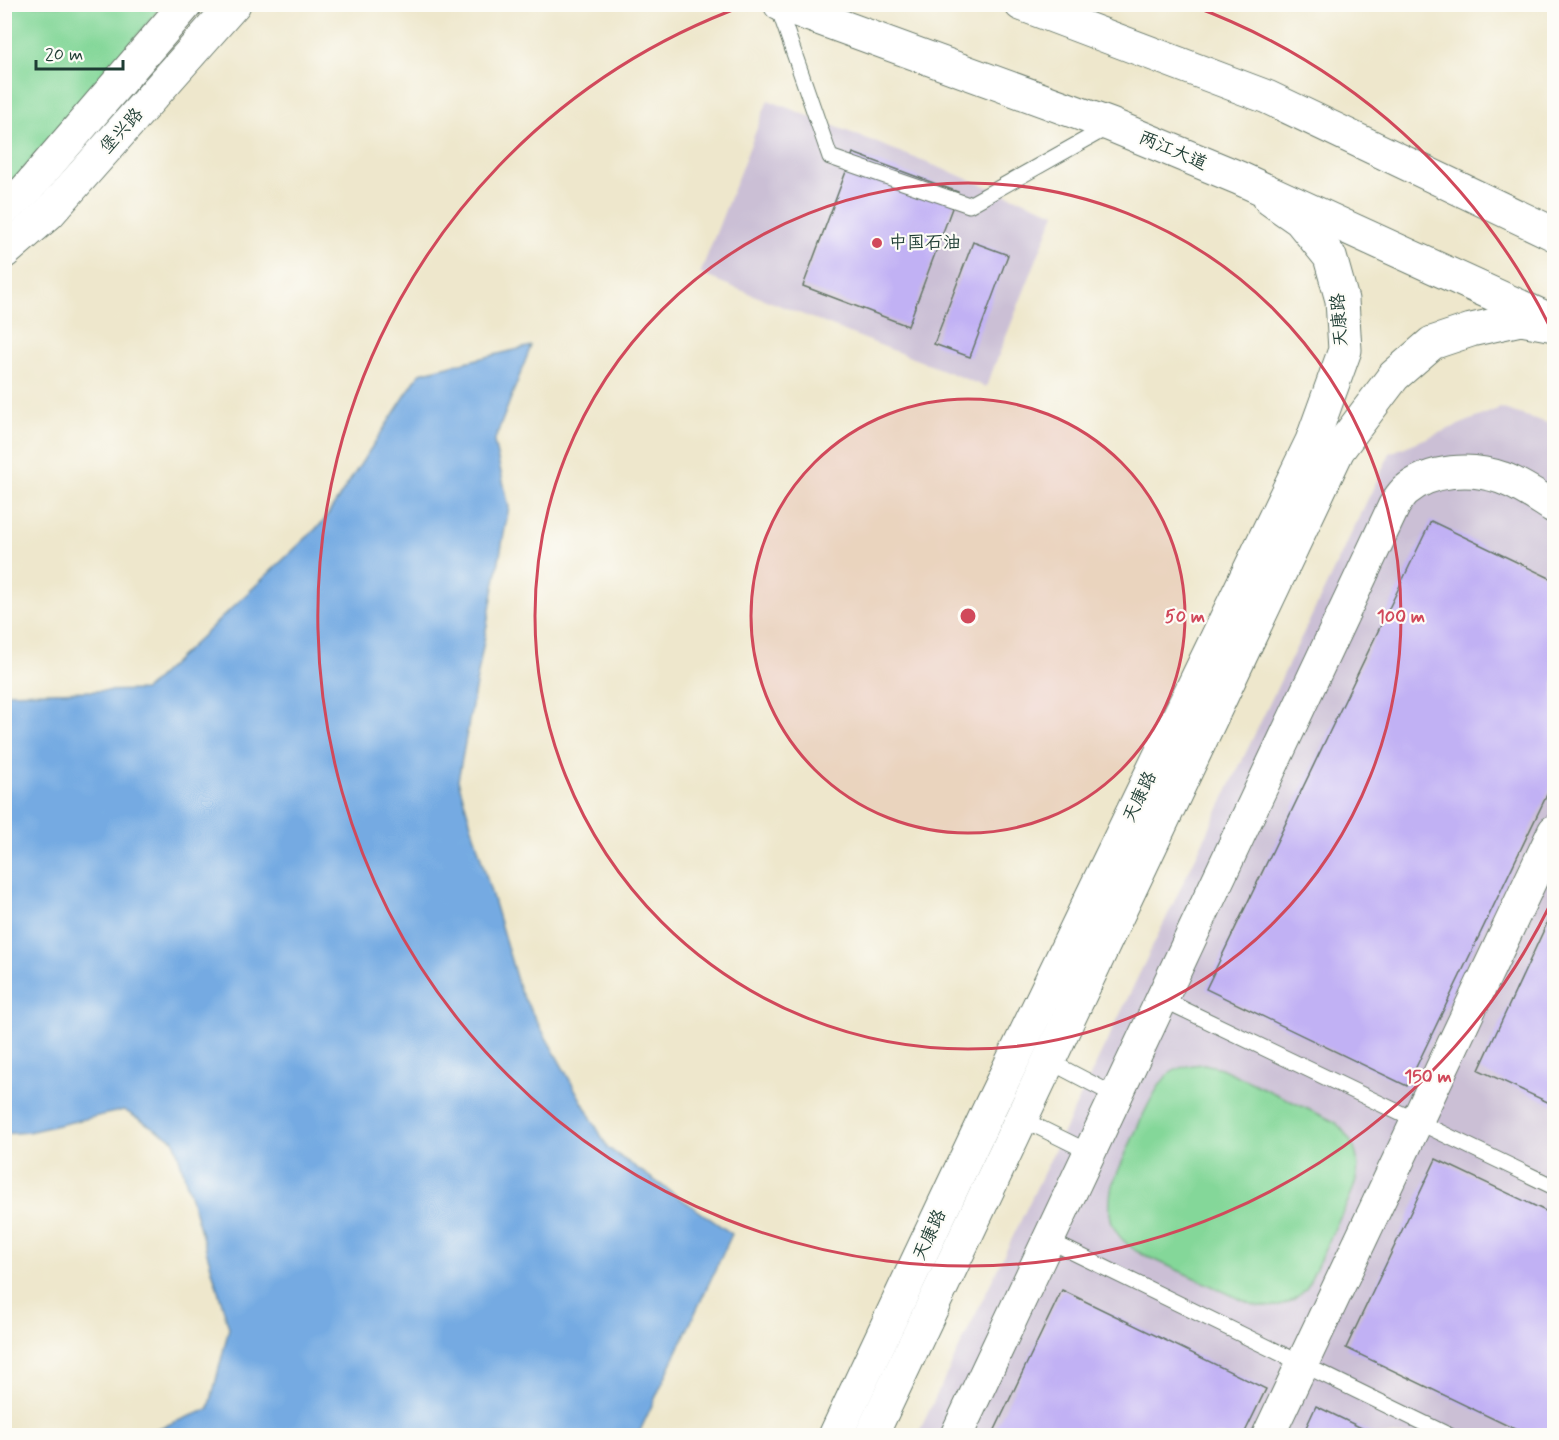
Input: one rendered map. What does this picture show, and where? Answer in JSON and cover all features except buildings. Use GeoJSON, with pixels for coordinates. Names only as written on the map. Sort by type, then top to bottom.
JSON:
{"type":"FeatureCollection","features":[{"type":"Feature","properties":{"kind":"street","name":"堡兴路"},"geometry":{"type":"LineString","coordinates":[[4,209],[26,190],[186,4]]}},
{"type":"Feature","properties":{"kind":"street","name":"堡兴路"},"geometry":{"type":"LineString","coordinates":[[4,252],[49,213],[234,4]]}},
{"type":"Feature","properties":{"kind":"street","name":"两江大道"},"geometry":{"type":"LineString","coordinates":[[779,4],[1111,125],[1239,178],[1554,324]]}},
{"type":"Feature","properties":{"kind":"street"},"geometry":{"type":"LineString","coordinates":[[1021,4],[1267,98],[1554,234]]}},
{"type":"Feature","properties":{"kind":"street","name":"天康路"},"geometry":{"type":"LineString","coordinates":[[835,1436],[1019,1046],[1312,441],[1345,350],[1342,300],[1330,257],[1300,220],[1239,178]]}},
{"type":"Feature","properties":{"kind":"street","name":"天康路"},"geometry":{"type":"LineString","coordinates":[[871,1436],[1338,450],[1394,376],[1432,343],[1471,330],[1521,319],[1554,324]]}},
{"type":"Feature","properties":{"kind":"street"},"geometry":{"type":"LineString","coordinates":[[956,1436],[1394,506],[1405,491],[1434,476],[1455,471],[1483,473],[1503,478],[1554,507]]}},
{"type":"Feature","properties":{"kind":"street"},"geometry":{"type":"LineString","coordinates":[[1268,1436],[1554,831]]}},
{"type":"Feature","properties":{"kind":"lane"},"geometry":{"type":"LineString","coordinates":[[779,4],[830,157],[969,205],[1111,125]]}},
{"type":"Feature","properties":{"kind":"lane"},"geometry":{"type":"LineString","coordinates":[[1162,999],[1554,1187]]}},
{"type":"Feature","properties":{"kind":"lane"},"geometry":{"type":"LineString","coordinates":[[1019,1046],[1116,1096]]}},
{"type":"Feature","properties":{"kind":"lane"},"geometry":{"type":"LineString","coordinates":[[992,1103],[1089,1152]]}},
{"type":"Feature","properties":{"kind":"lane"},"geometry":{"type":"LineString","coordinates":[[1048,1240],[1450,1436]]}},
{"type":"Feature","properties":{"kind":"shaded area","name":"中国石油"},"geometry":{"type":"Polygon","coordinates":[[[768,100],[1055,213],[986,387],[700,274],[768,100]]]}},
{"type":"Feature","properties":{"kind":"shaded area"},"geometry":{"type":"Polygon","coordinates":[[[1500,408],[1554,425],[1554,1435],[917,1436],[1390,453],[1500,408]]]}},
{"type":"Feature","properties":{"kind":"green space"},"geometry":{"type":"Polygon","coordinates":[[[5,5],[163,5],[5,192],[5,5]]]}},
{"type":"Feature","properties":{"kind":"green space"},"geometry":{"type":"Polygon","coordinates":[[[1204,1064],[1221,1068],[1335,1122],[1347,1135],[1354,1148],[1357,1172],[1350,1198],[1306,1289],[1288,1303],[1269,1307],[1253,1305],[1136,1251],[1120,1237],[1112,1223],[1110,1196],[1112,1185],[1154,1095],[1173,1071],[1186,1066],[1204,1064]]]}},
{"type":"Feature","properties":{"kind":"water"},"geometry":{"type":"Polygon","coordinates":[[[531,346],[494,442],[509,507],[458,780],[520,991],[608,1148],[732,1234],[638,1435],[141,1435],[209,1409],[229,1328],[174,1140],[124,1110],[28,1132],[5,1134],[5,693],[145,690],[323,522],[420,373],[531,346]]]}},
{"type":"Feature","properties":{"kind":"place","name":"中国石油"},"geometry":{"type":"Point","coordinates":[877,243]}}]}
